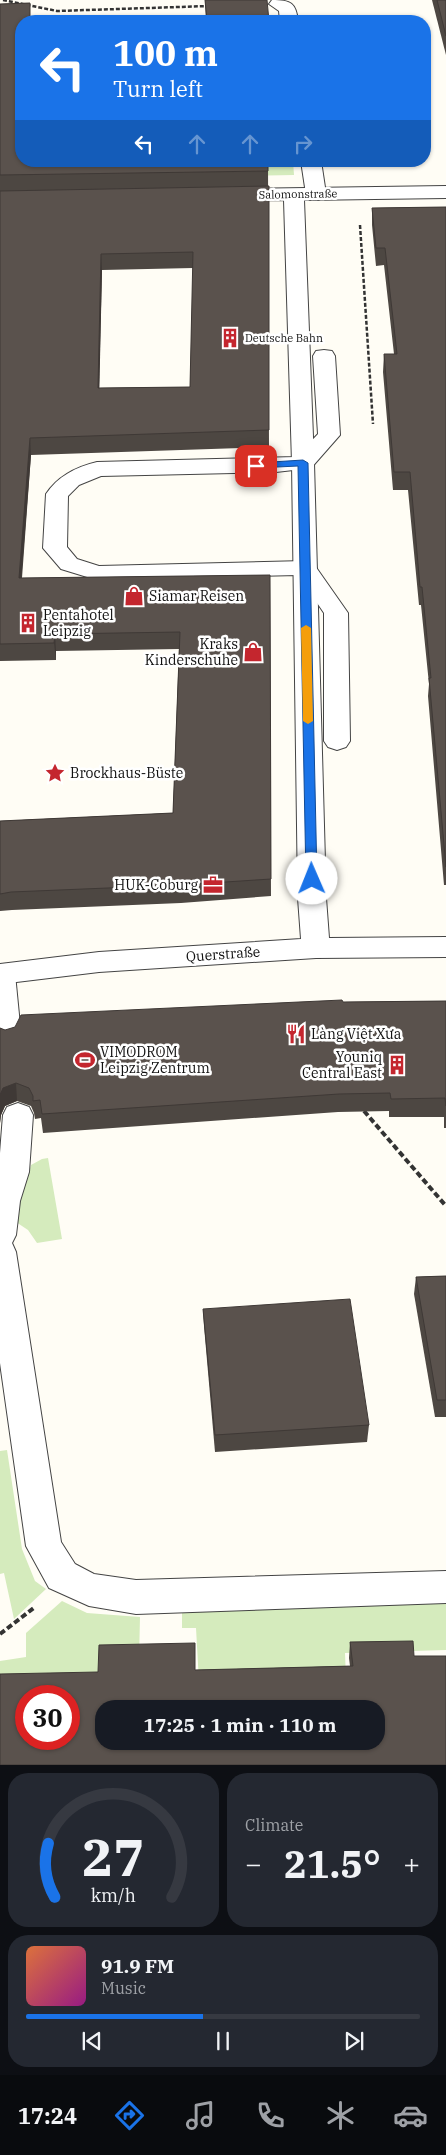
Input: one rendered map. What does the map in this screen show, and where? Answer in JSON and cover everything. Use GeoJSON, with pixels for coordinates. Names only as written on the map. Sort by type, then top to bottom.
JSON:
{"type":"FeatureCollection","features":[{"type":"Feature","properties":{"kind":"street"},"geometry":{"type":"LineString","coordinates":[[278,4],[287,8],[288,15]]}},
{"type":"Feature","properties":{"kind":"street"},"geometry":{"type":"LineString","coordinates":[[310,167],[305,194],[303,463],[312,903],[316,948]]}},
{"type":"Feature","properties":{"kind":"street","name":"Salomonstraße"},"geometry":{"type":"LineString","coordinates":[[215,196],[446,192]]}},
{"type":"Feature","properties":{"kind":"street"},"geometry":{"type":"LineString","coordinates":[[305,568],[97,573],[69,564],[54,548],[57,494],[71,480],[97,469],[303,463],[328,435],[324,356]]}},
{"type":"Feature","properties":{"kind":"street"},"geometry":{"type":"LineString","coordinates":[[305,568],[336,613],[337,741]]}},
{"type":"Feature","properties":{"kind":"street","name":"Querstraße"},"geometry":{"type":"LineString","coordinates":[[1,974],[99,962],[316,948],[446,947]]}},
{"type":"Feature","properties":{"kind":"street"},"geometry":{"type":"LineString","coordinates":[[1,974],[6,1035]]}},
{"type":"Feature","properties":{"kind":"street"},"geometry":{"type":"LineString","coordinates":[[0,1235],[4,1201],[14,1172],[18,1116]]}},
{"type":"Feature","properties":{"kind":"street"},"geometry":{"type":"LineString","coordinates":[[0,1252],[44,1546],[62,1576],[89,1590],[136,1597],[446,1587]]}},
{"type":"Feature","properties":{"kind":"path"},"geometry":{"type":"LineString","coordinates":[[3,0],[57,11],[215,6]]}},
{"type":"Feature","properties":{"kind":"path"},"geometry":{"type":"LineString","coordinates":[[186,7],[187,12]]}},
{"type":"Feature","properties":{"kind":"path"},"geometry":{"type":"LineString","coordinates":[[127,9],[128,14]]}},
{"type":"Feature","properties":{"kind":"path"},"geometry":{"type":"LineString","coordinates":[[360,225],[373,424]]}},
{"type":"Feature","properties":{"kind":"path"},"geometry":{"type":"LineString","coordinates":[[364,1111],[446,1206]]}},
{"type":"Feature","properties":{"kind":"green space"},"geometry":{"type":"Polygon","coordinates":[[[231,167],[293,167],[294,175],[230,176],[231,167]]]}},
{"type":"Feature","properties":{"kind":"green space"},"geometry":{"type":"Polygon","coordinates":[[[48,1158],[62,1239],[37,1243],[28,1230],[16,1222],[21,1197],[31,1165],[48,1158]]]}},
{"type":"Feature","properties":{"kind":"green space"},"geometry":{"type":"Polygon","coordinates":[[[7,1450],[22,1549],[35,1581],[46,1589],[14,1619],[4,1573],[0,1574],[0,1451],[7,1450]]]}},
{"type":"Feature","properties":{"kind":"green space"},"geometry":{"type":"Polygon","coordinates":[[[62,1601],[87,1613],[140,1617],[139,1660],[99,1688],[80,1688],[80,1685],[15,1685],[15,1690],[0,1690],[0,1661],[26,1657],[26,1633],[62,1601]]]}},
{"type":"Feature","properties":{"kind":"green space"},"geometry":{"type":"Polygon","coordinates":[[[423,1602],[446,1604],[446,1650],[345,1653],[346,1679],[199,1682],[196,1628],[182,1628],[182,1610],[423,1602]]]}},
{"type":"Feature","properties":{"kind":"building"},"geometry":{"type":"Polygon","coordinates":[[[205,0],[267,0],[268,15],[206,15],[205,0]]]}},
{"type":"Feature","properties":{"kind":"building"},"geometry":{"type":"Polygon","coordinates":[[[437,0],[446,0],[446,36],[437,0]]]}},
{"type":"Feature","properties":{"kind":"building"},"geometry":{"type":"Polygon","coordinates":[[[30,3],[30,15],[15,15],[15,167],[268,167],[268,171],[0,175],[0,4],[30,3]]]}},
{"type":"Feature","properties":{"kind":"building"},"geometry":{"type":"Polygon","coordinates":[[[269,186],[269,430],[30,438],[19,578],[270,575],[271,879],[0,894],[0,821],[173,813],[180,632],[55,634],[54,643],[0,644],[0,191],[269,186]],[[193,252],[101,254],[98,388],[190,387],[193,252]]]}},
{"type":"Feature","properties":{"kind":"building"},"geometry":{"type":"Polygon","coordinates":[[[446,207],[446,867],[429,678],[431,678],[422,587],[420,587],[410,472],[394,472],[384,354],[397,354],[385,248],[376,248],[372,208],[446,207]]]}},
{"type":"Feature","properties":{"kind":"building"},"geometry":{"type":"Polygon","coordinates":[[[342,1000],[343,1002],[446,1001],[446,1106],[445,1098],[391,1099],[390,1093],[339,1094],[42,1114],[40,1100],[33,1101],[29,1088],[16,1083],[3,1088],[0,1095],[0,1028],[5,1030],[15,1027],[21,1015],[342,1000]]]}},
{"type":"Feature","properties":{"kind":"building"},"geometry":{"type":"Polygon","coordinates":[[[446,1276],[446,1400],[437,1400],[416,1277],[446,1276]]]}},
{"type":"Feature","properties":{"kind":"building"},"geometry":{"type":"Polygon","coordinates":[[[350,1299],[369,1425],[215,1435],[203,1309],[350,1299]]]}},
{"type":"Feature","properties":{"kind":"building"},"geometry":{"type":"Polygon","coordinates":[[[413,1641],[414,1656],[446,1656],[446,1765],[0,1765],[0,1674],[98,1672],[99,1645],[195,1643],[195,1670],[353,1666],[350,1642],[413,1641]]]}},
{"type":"Feature","properties":{"kind":"slow traffic"},"geometry":{"type":"LineString","coordinates":[[306,628],[308,721]]}},
{"type":"Feature","properties":{"kind":"place","name":"Deutsche Bahn"},"geometry":{"type":"Point","coordinates":[230,338]}},
{"type":"Feature","properties":{"kind":"place","name":"Siamar Reisen"},"geometry":{"type":"Point","coordinates":[134,596]}},
{"type":"Feature","properties":{"kind":"place","name":"Pentahotel Leipzig"},"geometry":{"type":"Point","coordinates":[28,623]}},
{"type":"Feature","properties":{"kind":"place","name":"Kraks Kinderschuhe"},"geometry":{"type":"Point","coordinates":[253,652]}},
{"type":"Feature","properties":{"kind":"place","name":"Brockhaus-Büste"},"geometry":{"type":"Point","coordinates":[55,773]}},
{"type":"Feature","properties":{"kind":"place","name":"HUK-Coburg"},"geometry":{"type":"Point","coordinates":[213,885]}},
{"type":"Feature","properties":{"kind":"place","name":"Làng Việt Xưa"},"geometry":{"type":"Point","coordinates":[296,1034]}},
{"type":"Feature","properties":{"kind":"place","name":"VIMODROM Leipzig Zentrum"},"geometry":{"type":"Point","coordinates":[85,1060]}},
{"type":"Feature","properties":{"kind":"place","name":"Youniq Central East"},"geometry":{"type":"Point","coordinates":[397,1065]}},
{"type":"Feature","properties":{"kind":"route"},"geometry":{"type":"LineString","coordinates":[[256,466],[303,463],[312,879]]}}]}
